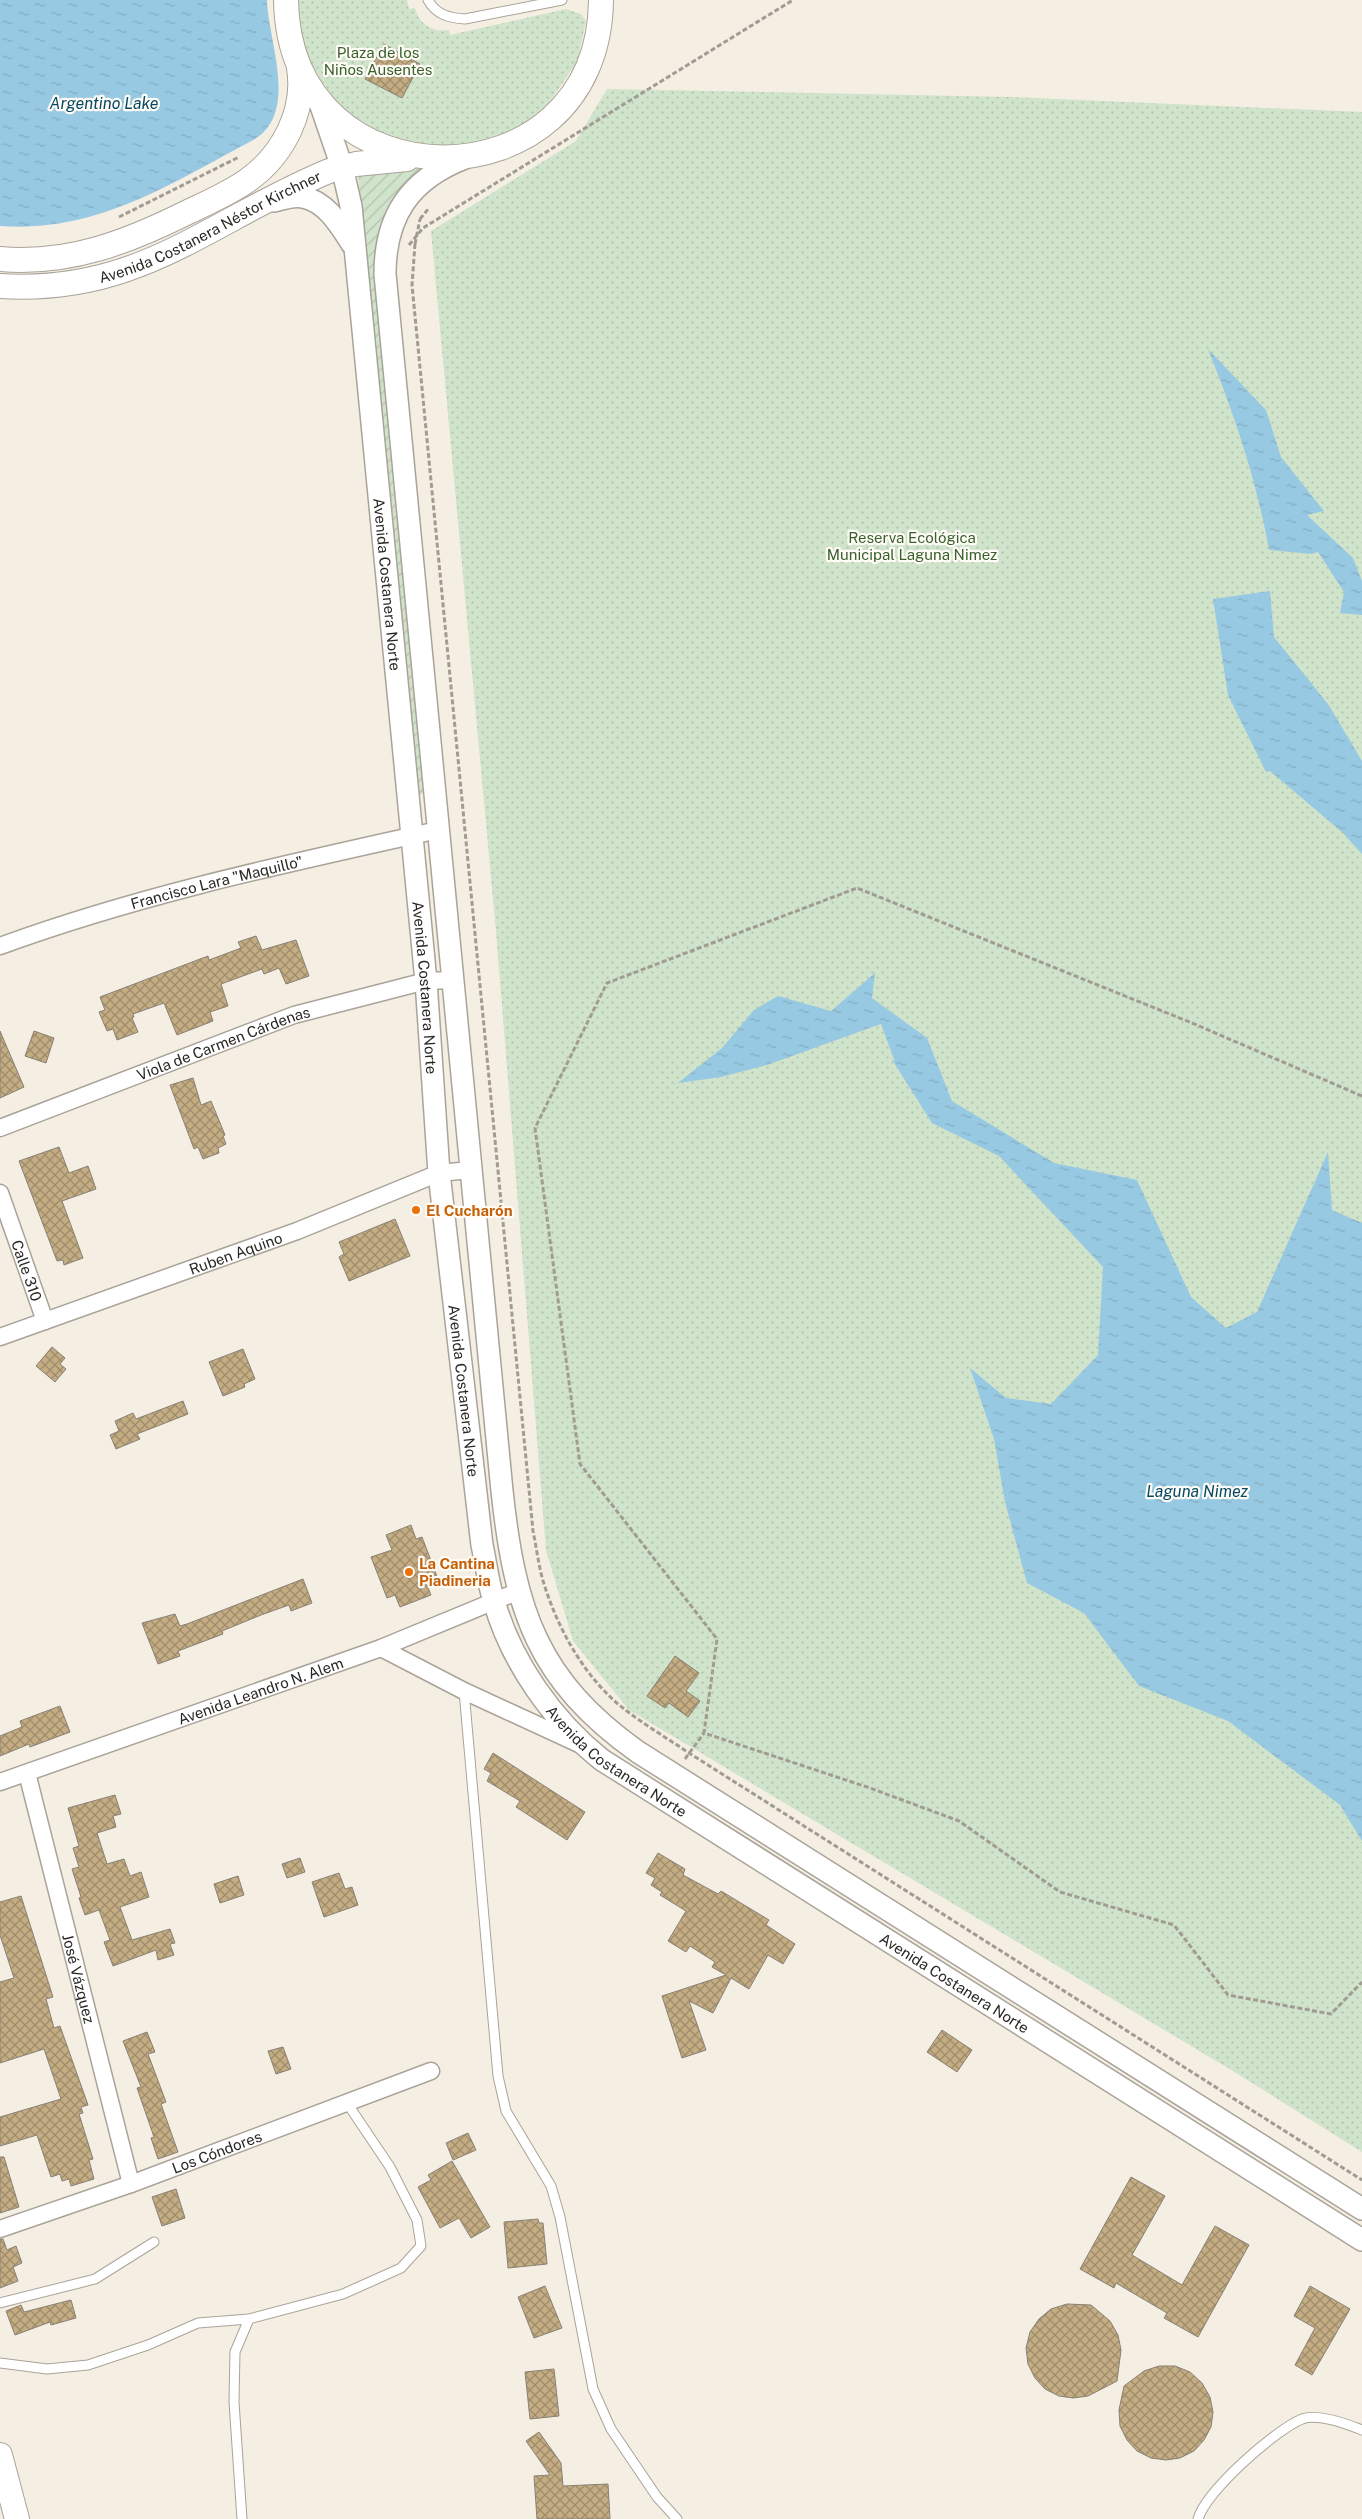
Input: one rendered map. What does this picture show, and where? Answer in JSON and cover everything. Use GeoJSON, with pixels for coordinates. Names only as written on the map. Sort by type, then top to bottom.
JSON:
{"type":"FeatureCollection","features":[{"type":"Feature","properties":{"kind":"main road"},"geometry":{"type":"LineString","coordinates":[[286,0],[290,37],[297,59],[316,95],[330,110],[362,136],[399,153],[419,157],[465,158],[486,154],[525,137],[558,110],[572,93],[592,56],[598,35],[601,0]]}},
{"type":"Feature","properties":{"kind":"main road","name":"Avenida Costanera Néstor Kirchner"},"geometry":{"type":"LineString","coordinates":[[0,259],[50,259],[73,256],[121,243],[219,197],[250,179],[270,160],[292,125],[300,94],[297,59]]}},
{"type":"Feature","properties":{"kind":"main road","name":"Avenida Costanera Néstor Kirchner"},"geometry":{"type":"LineString","coordinates":[[0,286],[71,284],[116,274],[163,256],[316,176],[342,167],[419,157]]}},
{"type":"Feature","properties":{"kind":"main road"},"geometry":{"type":"LineString","coordinates":[[0,2455],[17,2519]]}},
{"type":"Feature","properties":{"kind":"street","name":"Avenida Costanera Norte"},"geometry":{"type":"LineString","coordinates":[[316,95],[342,167],[348,191],[426,981],[439,1173],[479,1517],[494,1601],[511,1644],[532,1681],[570,1731],[588,1748],[635,1781],[1362,2240]]}},
{"type":"Feature","properties":{"kind":"street","name":"Avenida Costanera Norte"},"geometry":{"type":"LineString","coordinates":[[465,158],[434,172],[410,194],[400,207],[388,236],[385,274],[470,1170],[505,1516],[519,1591],[532,1631],[539,1645],[573,1695],[613,1734],[672,1774],[1362,2209]]}},
{"type":"Feature","properties":{"kind":"street"},"geometry":{"type":"LineString","coordinates":[[264,203],[294,197],[302,197],[314,202],[335,217],[355,249]]}},
{"type":"Feature","properties":{"kind":"street","name":"Francisco Lara \"Maquillo\""},"geometry":{"type":"LineString","coordinates":[[0,946],[69,921],[230,876],[438,830]]}},
{"type":"Feature","properties":{"kind":"street","name":"Viola de Carmen Cárdenas"},"geometry":{"type":"LineString","coordinates":[[0,1128],[294,1015],[426,981],[453,980]]}},
{"type":"Feature","properties":{"kind":"street","name":"Ruben Aquino"},"geometry":{"type":"LineString","coordinates":[[0,1337],[297,1231],[439,1173],[470,1170]]}},
{"type":"Feature","properties":{"kind":"street","name":"Calle 310"},"geometry":{"type":"LineString","coordinates":[[0,1193],[45,1321]]}},
{"type":"Feature","properties":{"kind":"street","name":"Avenida Leandro N. Alem"},"geometry":{"type":"LineString","coordinates":[[0,1782],[381,1648],[519,1591]]}},
{"type":"Feature","properties":{"kind":"street"},"geometry":{"type":"LineString","coordinates":[[381,1648],[464,1691],[588,1748]]}},
{"type":"Feature","properties":{"kind":"street","name":"José Vázquez"},"geometry":{"type":"LineString","coordinates":[[28,1773],[131,2184]]}},
{"type":"Feature","properties":{"kind":"street","name":"Los Cóndores"},"geometry":{"type":"LineString","coordinates":[[0,2230],[131,2184],[431,2071]]}},
{"type":"Feature","properties":{"kind":"street"},"geometry":{"type":"LineString","coordinates":[[1219,2149],[1232,2127]]}},
{"type":"Feature","properties":{"kind":"lane"},"geometry":{"type":"LineString","coordinates":[[428,0],[440,13],[450,18],[465,19],[562,0]]}},
{"type":"Feature","properties":{"kind":"lane"},"geometry":{"type":"LineString","coordinates":[[464,1691],[497,2067],[506,2111],[551,2186],[560,2217],[593,2389],[611,2429],[657,2497],[677,2519]]}},
{"type":"Feature","properties":{"kind":"lane"},"geometry":{"type":"LineString","coordinates":[[0,2363],[47,2369],[88,2366],[148,2345],[198,2323],[249,2319],[342,2294],[400,2268],[421,2246],[417,2220],[390,2167],[347,2103]]}},
{"type":"Feature","properties":{"kind":"lane"},"geometry":{"type":"LineString","coordinates":[[0,2303],[95,2280],[154,2242]]}},
{"type":"Feature","properties":{"kind":"lane"},"geometry":{"type":"LineString","coordinates":[[242,2519],[234,2402],[235,2352],[249,2319]]}},
{"type":"Feature","properties":{"kind":"lane"},"geometry":{"type":"LineString","coordinates":[[1198,2519],[1224,2481],[1275,2434],[1304,2418],[1335,2420],[1362,2430]]}},
{"type":"Feature","properties":{"kind":"path"},"geometry":{"type":"LineString","coordinates":[[385,274],[423,228],[793,0]]}},
{"type":"Feature","properties":{"kind":"path"},"geometry":{"type":"LineString","coordinates":[[117,218],[248,153]]}},
{"type":"Feature","properties":{"kind":"path"},"geometry":{"type":"LineString","coordinates":[[420,219],[413,254],[413,295],[534,1531],[544,1586],[559,1624],[577,1656],[597,1682],[622,1708],[689,1753],[1362,2180]]}},
{"type":"Feature","properties":{"kind":"path"},"geometry":{"type":"LineString","coordinates":[[672,1774],[704,1733],[717,1639],[580,1464],[535,1128],[607,983],[857,888],[1192,1023],[1362,1096]]}},
{"type":"Feature","properties":{"kind":"path"},"geometry":{"type":"LineString","coordinates":[[704,1733],[870,1788],[959,1821],[1060,1892],[1174,1925],[1228,1995],[1332,2014],[1362,1982]]}},
{"type":"Feature","properties":{"kind":"green space","name":"Plaza de los Niños Ausentes"},"geometry":{"type":"Polygon","coordinates":[[[295,0],[407,0],[409,9],[415,8],[423,23],[432,29],[449,30],[450,35],[566,9],[581,14],[586,21],[577,62],[549,103],[537,114],[520,126],[488,141],[446,148],[388,137],[344,110],[334,100],[306,56],[295,0]]]}},
{"type":"Feature","properties":{"kind":"green space","name":"Reserva Ecológica Municipal Laguna Nimez"},"geometry":{"type":"Polygon","coordinates":[[[607,89],[1010,97],[1362,112],[1362,2152],[1233,2071],[629,1710],[573,1641],[546,1550],[496,931],[431,231],[576,141],[607,89]]]}},
{"type":"Feature","properties":{"kind":"green space"},"geometry":{"type":"Polygon","coordinates":[[[416,166],[425,167],[387,218],[425,791],[420,795],[416,789],[358,175],[416,166]]]}},
{"type":"Feature","properties":{"kind":"water","name":"Argentino Lake"},"geometry":{"type":"Polygon","coordinates":[[[0,0],[267,0],[278,74],[276,111],[268,127],[255,139],[164,188],[133,202],[70,222],[36,226],[0,226],[0,0]]]}},
{"type":"Feature","properties":{"kind":"water"},"geometry":{"type":"Polygon","coordinates":[[[1208,349],[1266,410],[1281,457],[1324,511],[1307,515],[1353,558],[1362,581],[1362,615],[1340,613],[1344,592],[1318,552],[1311,554],[1269,550],[1258,498],[1244,448],[1208,349]]]}},
{"type":"Feature","properties":{"kind":"water"},"geometry":{"type":"Polygon","coordinates":[[[1270,591],[1274,637],[1328,704],[1362,761],[1362,854],[1343,833],[1270,771],[1266,772],[1228,695],[1213,599],[1270,591]]]}},
{"type":"Feature","properties":{"kind":"water","name":"Laguna Nimez"},"geometry":{"type":"Polygon","coordinates":[[[875,973],[872,998],[927,1038],[952,1101],[1054,1163],[1137,1180],[1191,1297],[1226,1328],[1257,1312],[1328,1152],[1332,1210],[1362,1223],[1362,1841],[1340,1805],[1228,1721],[1139,1686],[1084,1613],[1027,1583],[1005,1502],[994,1439],[970,1368],[1006,1398],[1051,1404],[1098,1355],[1103,1267],[999,1156],[932,1123],[891,1058],[895,1062],[881,1024],[767,1065],[721,1077],[678,1083],[722,1048],[754,1010],[778,996],[831,1011],[875,973]]]}},
{"type":"Feature","properties":{"kind":"building"},"geometry":{"type":"Polygon","coordinates":[[[384,44],[420,64],[402,98],[365,79],[384,44]]]}},
{"type":"Feature","properties":{"kind":"building"},"geometry":{"type":"Polygon","coordinates":[[[256,936],[262,950],[296,940],[309,976],[286,984],[279,968],[264,974],[262,969],[221,984],[228,1006],[210,1012],[213,1021],[177,1035],[164,1003],[133,1014],[134,1017],[132,1018],[138,1032],[117,1040],[113,1029],[107,1031],[99,1012],[105,1010],[100,997],[208,956],[209,960],[241,948],[238,942],[256,936]]]}},
{"type":"Feature","properties":{"kind":"building"},"geometry":{"type":"Polygon","coordinates":[[[0,1031],[24,1087],[0,1098],[0,1031]]]}},
{"type":"Feature","properties":{"kind":"building"},"geometry":{"type":"Polygon","coordinates":[[[34,1031],[54,1038],[46,1063],[25,1056],[34,1031]]]}},
{"type":"Feature","properties":{"kind":"building"},"geometry":{"type":"Polygon","coordinates":[[[193,1078],[201,1105],[211,1101],[225,1135],[223,1136],[226,1144],[218,1148],[219,1153],[203,1159],[198,1147],[194,1149],[170,1085],[193,1078]]]}},
{"type":"Feature","properties":{"kind":"building"},"geometry":{"type":"Polygon","coordinates":[[[59,1147],[69,1173],[88,1166],[96,1189],[62,1201],[83,1258],[64,1265],[63,1260],[57,1261],[19,1161],[59,1147]]]}},
{"type":"Feature","properties":{"kind":"building"},"geometry":{"type":"Polygon","coordinates":[[[395,1219],[410,1256],[349,1281],[339,1257],[344,1254],[339,1242],[395,1219]]]}},
{"type":"Feature","properties":{"kind":"building"},"geometry":{"type":"Polygon","coordinates":[[[52,1347],[65,1358],[60,1364],[66,1369],[55,1382],[36,1366],[52,1347]]]}},
{"type":"Feature","properties":{"kind":"building"},"geometry":{"type":"Polygon","coordinates":[[[243,1349],[255,1379],[244,1384],[245,1387],[223,1396],[209,1362],[243,1349]]]}},
{"type":"Feature","properties":{"kind":"building"},"geometry":{"type":"Polygon","coordinates":[[[183,1401],[188,1414],[137,1434],[140,1439],[116,1449],[110,1435],[119,1431],[115,1421],[133,1413],[136,1419],[183,1401]]]}},
{"type":"Feature","properties":{"kind":"building"},"geometry":{"type":"Polygon","coordinates":[[[411,1525],[416,1539],[422,1537],[438,1579],[426,1583],[431,1595],[400,1607],[395,1595],[387,1598],[371,1557],[392,1550],[386,1535],[411,1525]]]}},
{"type":"Feature","properties":{"kind":"building"},"geometry":{"type":"Polygon","coordinates":[[[303,1579],[312,1603],[291,1611],[289,1605],[261,1615],[222,1631],[223,1634],[178,1651],[180,1656],[158,1664],[142,1623],[175,1614],[180,1626],[303,1579]]]}},
{"type":"Feature","properties":{"kind":"building"},"geometry":{"type":"Polygon","coordinates":[[[675,1656],[699,1673],[686,1691],[700,1701],[688,1717],[669,1703],[665,1708],[647,1696],[675,1656]]]}},
{"type":"Feature","properties":{"kind":"building"},"geometry":{"type":"Polygon","coordinates":[[[60,1706],[70,1732],[30,1747],[29,1744],[0,1756],[0,1736],[22,1727],[20,1721],[60,1706]]]}},
{"type":"Feature","properties":{"kind":"building"},"geometry":{"type":"Polygon","coordinates":[[[493,1753],[585,1812],[567,1840],[516,1807],[520,1801],[487,1781],[491,1773],[484,1769],[493,1753]]]}},
{"type":"Feature","properties":{"kind":"building"},"geometry":{"type":"Polygon","coordinates":[[[115,1795],[121,1814],[113,1816],[116,1827],[97,1833],[107,1864],[124,1859],[130,1876],[141,1872],[149,1897],[120,1907],[132,1940],[170,1929],[175,1943],[170,1944],[174,1955],[158,1960],[156,1950],[113,1966],[104,1942],[110,1940],[99,1910],[85,1915],[79,1898],[81,1897],[72,1869],[79,1867],[73,1848],[79,1846],[68,1808],[115,1795]]]}},
{"type":"Feature","properties":{"kind":"building"},"geometry":{"type":"Polygon","coordinates":[[[658,1853],[685,1869],[683,1875],[718,1894],[721,1891],[769,1920],[766,1925],[795,1944],[783,1964],[768,1955],[749,1989],[731,1978],[713,2013],[689,2001],[706,2050],[682,2058],[662,1996],[726,1975],[712,1967],[715,1962],[690,1946],[686,1952],[668,1941],[686,1911],[660,1895],[662,1892],[651,1885],[655,1878],[646,1873],[658,1853]]]}},
{"type":"Feature","properties":{"kind":"building"},"geometry":{"type":"Polygon","coordinates":[[[300,1858],[305,1872],[287,1878],[282,1864],[300,1858]]]}},
{"type":"Feature","properties":{"kind":"building"},"geometry":{"type":"Polygon","coordinates":[[[339,1873],[345,1889],[352,1887],[358,1905],[324,1917],[312,1882],[339,1873]]]}},
{"type":"Feature","properties":{"kind":"building"},"geometry":{"type":"Polygon","coordinates":[[[238,1876],[244,1895],[220,1903],[214,1884],[238,1876]]]}},
{"type":"Feature","properties":{"kind":"building"},"geometry":{"type":"Polygon","coordinates":[[[21,1896],[53,1997],[46,1999],[54,2028],[60,2026],[88,2105],[81,2107],[83,2113],[79,2114],[93,2159],[89,2160],[94,2179],[71,2186],[69,2179],[62,2181],[60,2174],[51,2177],[37,2135],[0,2146],[0,2117],[61,2099],[44,2049],[0,2063],[0,1982],[14,1978],[0,1935],[0,1902],[21,1896]]]}},
{"type":"Feature","properties":{"kind":"building"},"geometry":{"type":"Polygon","coordinates":[[[942,2030],[972,2050],[957,2072],[927,2052],[942,2030]]]}},
{"type":"Feature","properties":{"kind":"building"},"geometry":{"type":"Polygon","coordinates":[[[147,2032],[155,2052],[148,2054],[166,2102],[161,2104],[178,2152],[158,2159],[151,2138],[154,2137],[137,2088],[141,2087],[123,2041],[147,2032]]]}},
{"type":"Feature","properties":{"kind":"building"},"geometry":{"type":"Polygon","coordinates":[[[283,2047],[291,2069],[276,2074],[268,2051],[283,2047]]]}},
{"type":"Feature","properties":{"kind":"building"},"geometry":{"type":"Polygon","coordinates":[[[468,2133],[476,2150],[453,2160],[446,2143],[468,2133]]]}},
{"type":"Feature","properties":{"kind":"building"},"geometry":{"type":"Polygon","coordinates":[[[0,2157],[4,2157],[19,2207],[0,2213],[0,2157]]]}},
{"type":"Feature","properties":{"kind":"building"},"geometry":{"type":"Polygon","coordinates":[[[452,2161],[490,2227],[471,2238],[459,2218],[440,2228],[418,2187],[431,2180],[428,2175],[452,2161]]]}},
{"type":"Feature","properties":{"kind":"building"},"geometry":{"type":"Polygon","coordinates":[[[1131,2177],[1165,2196],[1132,2255],[1182,2285],[1215,2226],[1249,2245],[1198,2337],[1164,2318],[1167,2313],[1116,2283],[1114,2288],[1080,2269],[1131,2177]]]}},
{"type":"Feature","properties":{"kind":"building"},"geometry":{"type":"Polygon","coordinates":[[[176,2189],[185,2218],[162,2226],[152,2197],[176,2189]]]}},
{"type":"Feature","properties":{"kind":"building"},"geometry":{"type":"Polygon","coordinates":[[[538,2219],[539,2223],[543,2223],[547,2264],[508,2268],[504,2222],[538,2219]]]}},
{"type":"Feature","properties":{"kind":"building"},"geometry":{"type":"Polygon","coordinates":[[[0,2239],[3,2239],[7,2250],[16,2246],[22,2263],[13,2267],[18,2281],[0,2288],[0,2239]]]}},
{"type":"Feature","properties":{"kind":"building"},"geometry":{"type":"Polygon","coordinates":[[[545,2286],[562,2328],[534,2338],[518,2297],[545,2286]]]}},
{"type":"Feature","properties":{"kind":"building"},"geometry":{"type":"Polygon","coordinates":[[[1310,2286],[1350,2309],[1312,2375],[1295,2365],[1315,2328],[1294,2316],[1310,2286]]]}},
{"type":"Feature","properties":{"kind":"building"},"geometry":{"type":"Polygon","coordinates":[[[71,2300],[76,2318],[51,2325],[50,2322],[15,2335],[6,2311],[21,2305],[24,2312],[71,2300]]]}},
{"type":"Feature","properties":{"kind":"building"},"geometry":{"type":"Polygon","coordinates":[[[1067,2304],[1091,2305],[1110,2321],[1118,2335],[1121,2350],[1117,2381],[1088,2396],[1073,2398],[1059,2396],[1045,2389],[1035,2378],[1028,2364],[1026,2348],[1030,2332],[1039,2319],[1051,2309],[1067,2304]]]}},
{"type":"Feature","properties":{"kind":"building"},"geometry":{"type":"Polygon","coordinates":[[[1159,2366],[1175,2366],[1190,2372],[1202,2383],[1210,2397],[1213,2412],[1211,2427],[1204,2440],[1194,2451],[1180,2458],[1166,2460],[1151,2458],[1137,2451],[1127,2440],[1120,2426],[1119,2410],[1124,2386],[1144,2371],[1159,2366]]]}},
{"type":"Feature","properties":{"kind":"building"},"geometry":{"type":"Polygon","coordinates":[[[554,2369],[559,2416],[530,2419],[525,2372],[554,2369]]]}},
{"type":"Feature","properties":{"kind":"building"},"geometry":{"type":"Polygon","coordinates":[[[539,2432],[561,2463],[563,2486],[608,2484],[610,2519],[537,2519],[534,2476],[550,2475],[526,2441],[539,2432]]]}},
{"type":"Feature","properties":{"kind":"place","name":"El Cucharón"},"geometry":{"type":"Point","coordinates":[416,1210]}},
{"type":"Feature","properties":{"kind":"place","name":"La Cantina Piadineria"},"geometry":{"type":"Point","coordinates":[409,1572]}}]}
